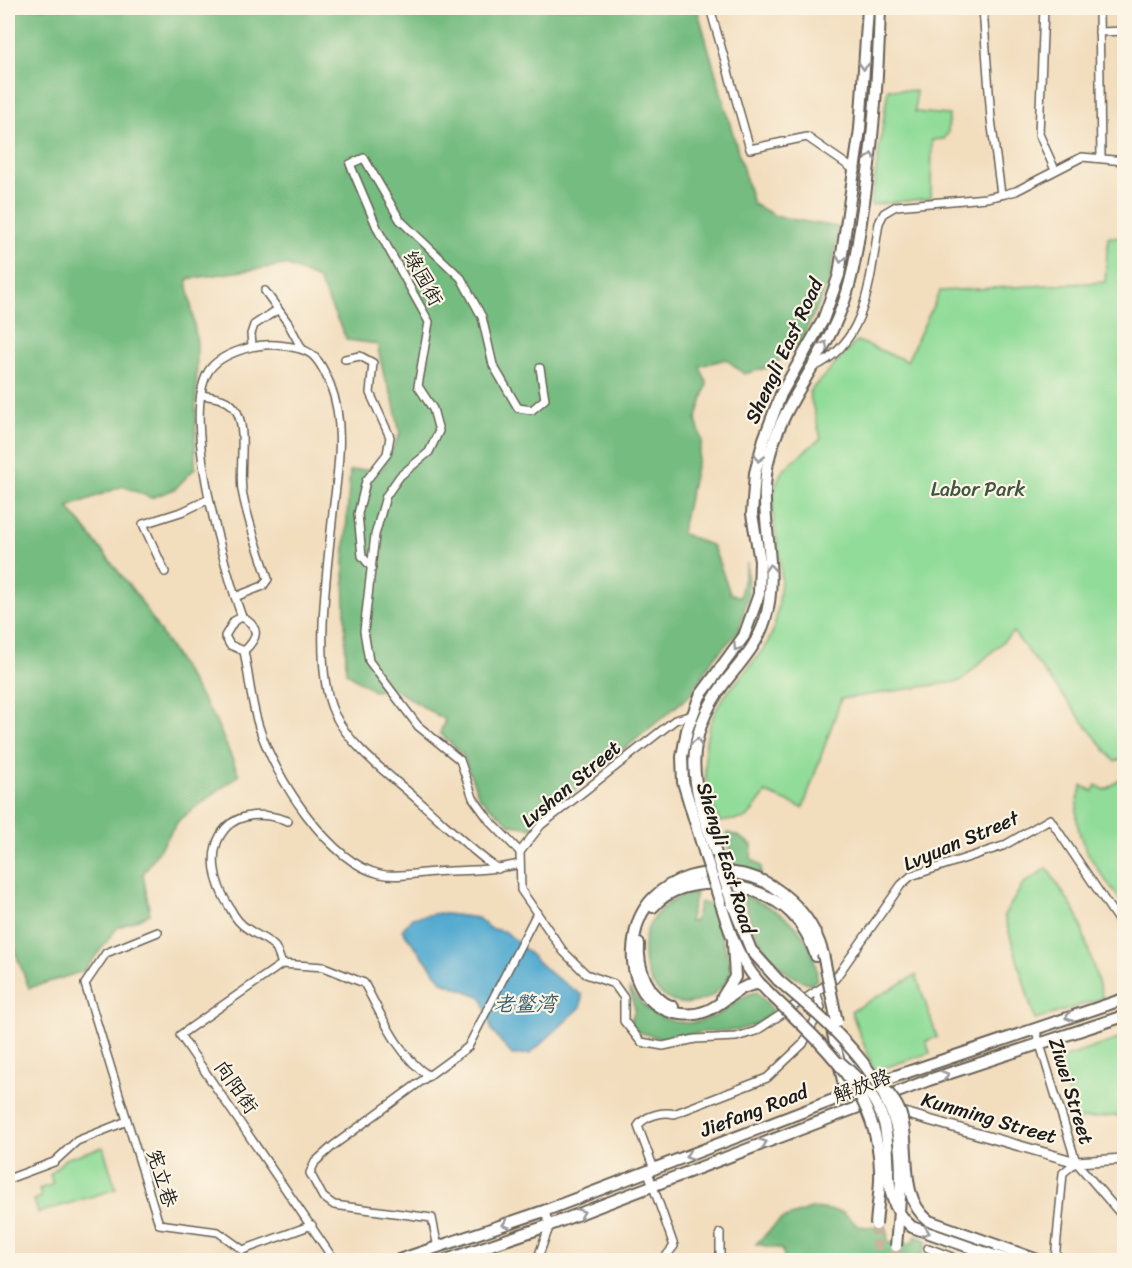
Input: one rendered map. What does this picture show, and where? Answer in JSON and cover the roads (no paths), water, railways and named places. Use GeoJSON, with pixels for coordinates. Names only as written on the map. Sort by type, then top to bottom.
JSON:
{"type":"FeatureCollection","features":[{"type":"Feature","properties":{"kind":"main road","name":"Shengli East Road"},"geometry":{"type":"LineString","coordinates":[[839,1061],[749,973],[733,943],[683,782],[682,757],[692,715],[700,696],[744,636],[759,594],[760,561],[752,514],[755,473],[764,439],[781,394],[823,320],[839,275],[855,171],[868,8]]}},
{"type":"Feature","properties":{"kind":"main road","name":"Shengli East Road"},"geometry":{"type":"LineString","coordinates":[[880,8],[875,126],[856,252],[840,312],[786,414],[770,456],[764,517],[771,565],[771,593],[765,621],[756,642],[710,702],[695,751],[693,772],[696,792],[732,903],[751,950],[778,980],[805,1003],[872,1072],[891,1111],[898,1137],[900,1159],[896,1246]]}},
{"type":"Feature","properties":{"kind":"main road"},"geometry":{"type":"LineString","coordinates":[[759,984],[744,986],[724,1002],[704,1013],[681,1014],[657,1006],[639,984],[632,958],[636,924],[644,909],[658,891],[692,876],[731,874],[770,885],[801,910],[813,926],[834,1021],[846,1095]]}},
{"type":"Feature","properties":{"kind":"main road"},"geometry":{"type":"LineString","coordinates":[[733,943],[735,977],[731,987],[724,996],[704,1008],[681,1009],[667,1005],[652,993],[642,974],[639,951],[641,931],[648,914],[669,892],[703,885],[751,889],[771,897],[790,912],[806,930],[820,955]]}},
{"type":"Feature","properties":{"kind":"main road","name":"Jiefang Road"},"geometry":{"type":"LineString","coordinates":[[399,1260],[426,1256],[438,1248],[544,1211],[862,1089],[1125,999]]}},
{"type":"Feature","properties":{"kind":"main road","name":"解放路"},"geometry":{"type":"LineString","coordinates":[[446,1260],[550,1225],[870,1102],[1125,1016]]}},
{"type":"Feature","properties":{"kind":"main road"},"geometry":{"type":"LineString","coordinates":[[834,1021],[862,1089]]}},
{"type":"Feature","properties":{"kind":"main road"},"geometry":{"type":"LineString","coordinates":[[839,1061],[868,1111],[877,1140],[880,1171],[876,1225]]}},
{"type":"Feature","properties":{"kind":"main road"},"geometry":{"type":"LineString","coordinates":[[839,1061],[864,1083],[879,1109],[887,1143],[890,1196],[901,1218],[912,1227],[1009,1260]]}},
{"type":"Feature","properties":{"kind":"main road"},"geometry":{"type":"LineString","coordinates":[[872,1072],[895,1101],[902,1116],[911,1200],[929,1221],[1038,1260]]}},
{"type":"Feature","properties":{"kind":"street"},"geometry":{"type":"LineString","coordinates":[[710,8],[750,149],[807,137],[855,171]]}},
{"type":"Feature","properties":{"kind":"street"},"geometry":{"type":"LineString","coordinates":[[983,8],[991,119],[1001,194]]}},
{"type":"Feature","properties":{"kind":"street"},"geometry":{"type":"LineString","coordinates":[[1044,8],[1039,134],[1055,170]]}},
{"type":"Feature","properties":{"kind":"street"},"geometry":{"type":"LineString","coordinates":[[1099,8],[1101,158]]}},
{"type":"Feature","properties":{"kind":"street"},"geometry":{"type":"LineString","coordinates":[[1100,32],[1125,31]]}},
{"type":"Feature","properties":{"kind":"street"},"geometry":{"type":"LineString","coordinates":[[811,368],[828,361],[847,343],[866,298],[879,223],[884,213],[897,206],[986,198],[1016,191],[1082,157],[1125,161]]}},
{"type":"Feature","properties":{"kind":"street","name":"绿园街"},"geometry":{"type":"LineString","coordinates":[[520,852],[489,820],[473,798],[460,760],[418,726],[369,661],[364,631],[375,535],[386,496],[400,476],[429,452],[440,431],[433,409],[418,386],[429,322],[378,230],[350,164],[364,158],[400,220],[461,278],[482,316],[493,365],[519,408],[532,410],[545,399],[540,368]]}},
{"type":"Feature","properties":{"kind":"street"},"geometry":{"type":"LineString","coordinates":[[265,291],[288,323],[301,347],[316,357],[338,405],[339,454],[326,583],[324,648],[327,692],[334,713],[346,732],[374,760],[498,869]]}},
{"type":"Feature","properties":{"kind":"street"},"geometry":{"type":"LineString","coordinates":[[252,345],[251,334],[254,325],[277,310]]}},
{"type":"Feature","properties":{"kind":"street"},"geometry":{"type":"LineString","coordinates":[[244,651],[255,641],[256,630],[252,622],[242,617],[209,499],[200,440],[201,395],[208,371],[228,356],[252,345],[301,347]]}},
{"type":"Feature","properties":{"kind":"street"},"geometry":{"type":"LineString","coordinates":[[345,359],[360,356],[373,363],[370,393],[390,437],[387,454],[366,481],[358,514],[362,556],[372,568]]}},
{"type":"Feature","properties":{"kind":"street"},"geometry":{"type":"LineString","coordinates":[[201,395],[228,401],[236,410],[242,426],[239,464],[243,493],[268,579],[263,586],[235,597]]}},
{"type":"Feature","properties":{"kind":"street"},"geometry":{"type":"LineString","coordinates":[[165,572],[143,524],[184,511],[209,499]]}},
{"type":"Feature","properties":{"kind":"street"},"geometry":{"type":"LineString","coordinates":[[242,617],[234,621],[225,636],[230,645],[244,651]]}},
{"type":"Feature","properties":{"kind":"street"},"geometry":{"type":"LineString","coordinates":[[244,651],[258,726],[276,770],[304,813],[336,847],[360,865],[381,874],[498,869],[520,864]]}},
{"type":"Feature","properties":{"kind":"street","name":"Lvshan Street"},"geometry":{"type":"LineString","coordinates":[[692,715],[675,720],[541,825],[520,852],[521,890],[563,951],[586,974],[614,984],[624,998],[624,1021],[641,1042],[663,1046],[695,1039],[736,1037],[756,1031],[835,979]]}},
{"type":"Feature","properties":{"kind":"street"},"geometry":{"type":"LineString","coordinates":[[288,821],[269,814],[243,819],[229,826],[218,837],[212,855],[214,880],[230,909],[244,927],[274,946],[282,964],[324,967],[364,983],[386,1024],[417,1068],[429,1076]]}},
{"type":"Feature","properties":{"kind":"street","name":"Lvyuan Street"},"geometry":{"type":"LineString","coordinates":[[835,979],[901,885],[911,876],[1003,846],[1050,819],[1125,929]]}},
{"type":"Feature","properties":{"kind":"street"},"geometry":{"type":"LineString","coordinates":[[438,1248],[432,1218],[334,1204],[323,1197],[310,1173],[315,1162],[334,1145],[468,1047],[537,913]]}},
{"type":"Feature","properties":{"kind":"street","name":"宪立巷"},"geometry":{"type":"LineString","coordinates":[[158,932],[106,953],[85,984],[159,1224],[218,1232],[243,1250],[312,1225]]}},
{"type":"Feature","properties":{"kind":"street","name":"向阳街"},"geometry":{"type":"LineString","coordinates":[[282,964],[180,1035],[334,1260]]}},
{"type":"Feature","properties":{"kind":"street"},"geometry":{"type":"LineString","coordinates":[[663,1260],[674,1245],[653,1186],[651,1170],[638,1126],[640,1122],[665,1112],[674,1114],[767,1078],[803,1044],[821,1008],[816,991]]}},
{"type":"Feature","properties":{"kind":"street","name":"Ziwei Street"},"geometry":{"type":"LineString","coordinates":[[1035,1028],[1038,1044],[1076,1162],[1125,1218]]}},
{"type":"Feature","properties":{"kind":"street","name":"Kunming Street"},"geometry":{"type":"LineString","coordinates":[[846,1095],[1076,1162],[1125,1159]]}},
{"type":"Feature","properties":{"kind":"street"},"geometry":{"type":"LineString","coordinates":[[8,1179],[54,1162],[77,1141],[127,1121]]}},
{"type":"Feature","properties":{"kind":"street"},"geometry":{"type":"LineString","coordinates":[[1054,1260],[1064,1173],[1076,1162]]}},
{"type":"Feature","properties":{"kind":"street"},"geometry":{"type":"LineString","coordinates":[[537,1260],[550,1225],[544,1211]]}},
{"type":"Feature","properties":{"kind":"street"},"geometry":{"type":"LineString","coordinates":[[720,1233],[720,1260]]}},
{"type":"Feature","properties":{"kind":"street"},"geometry":{"type":"LineString","coordinates":[[928,1248],[952,1257],[953,1260]]}},
{"type":"Feature","properties":{"kind":"water","name":"老鳖湾"},"geometry":{"type":"Polygon","coordinates":[[[439,913],[478,918],[489,928],[506,932],[550,973],[582,995],[581,1007],[530,1054],[512,1055],[492,1031],[482,997],[443,982],[402,930],[412,918],[439,913]]]}},
{"type":"Feature","properties":{"kind":"tunnel"},"geometry":{"type":"LineString","coordinates":[[876,1225],[878,1260]]}},
{"type":"Feature","properties":{"kind":"tunnel"},"geometry":{"type":"LineString","coordinates":[[896,1246],[897,1260]]}},
{"type":"Feature","properties":{"kind":"park label","name":"Labor Park"},"geometry":{"type":"Point","coordinates":[978,489]}}]}
